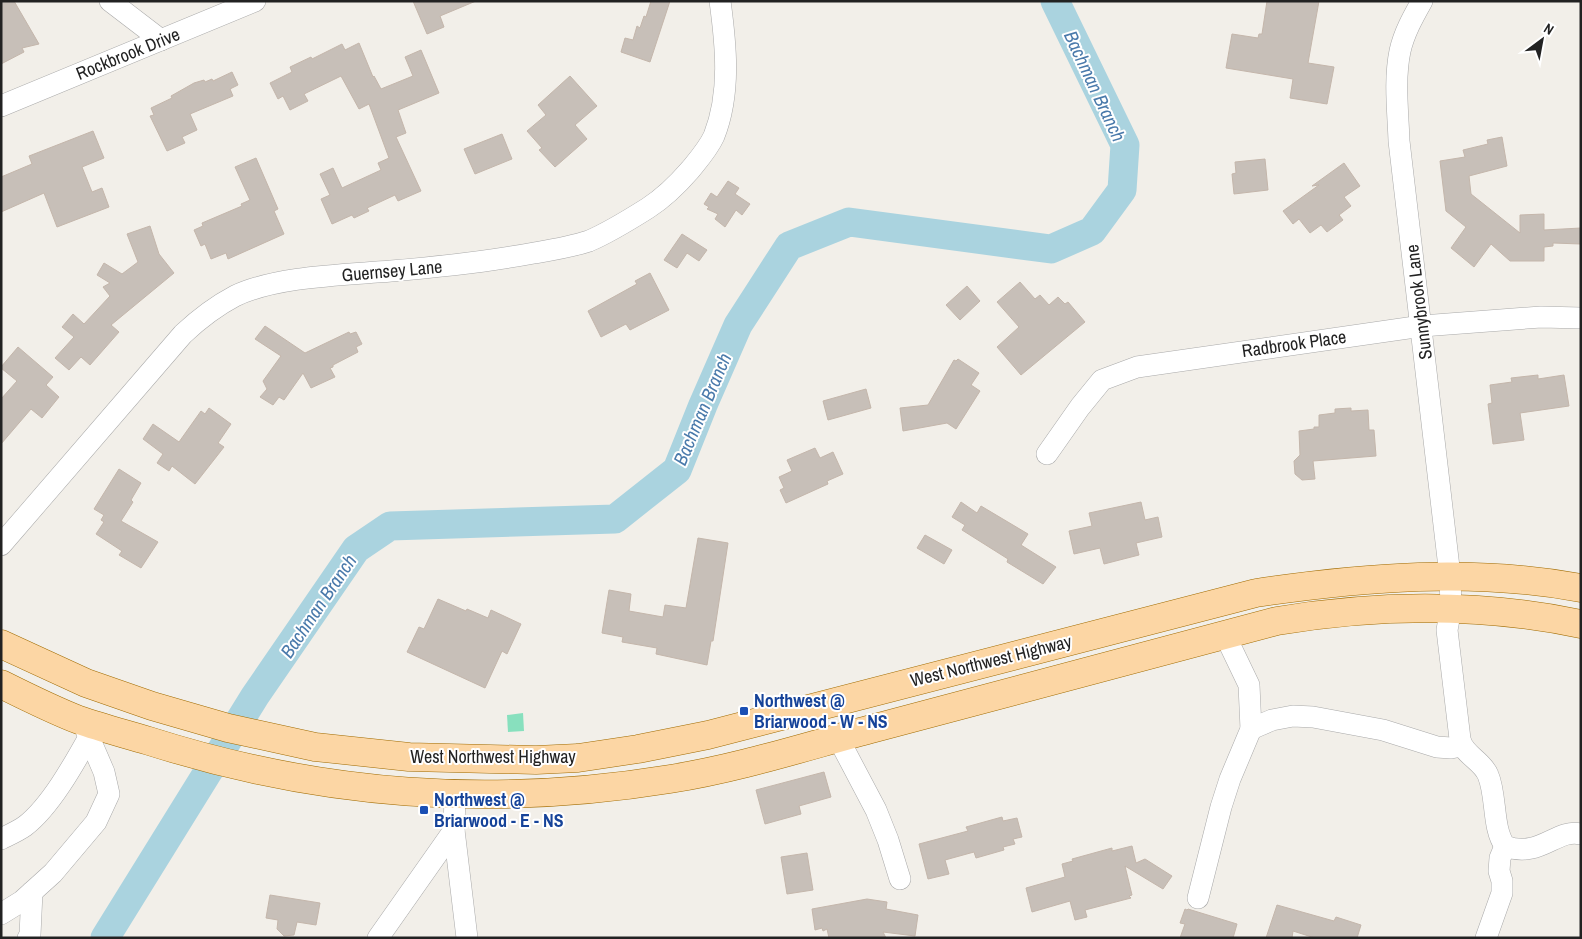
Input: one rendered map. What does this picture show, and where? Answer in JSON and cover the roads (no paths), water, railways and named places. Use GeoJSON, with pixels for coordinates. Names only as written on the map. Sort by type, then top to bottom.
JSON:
{"type":"FeatureCollection","features":[{"type":"Feature","properties":{"kind":"main road","name":"West Northwest Highway"},"geometry":{"type":"LineString","coordinates":[[1,644],[86,683],[152,706],[228,728],[316,747],[409,757],[536,760],[570,758],[638,749],[708,735],[1256,593],[1383,578],[1450,576],[1533,582],[1581,588]]}},
{"type":"Feature","properties":{"kind":"main road","name":"West Northwest Highway"},"geometry":{"type":"LineString","coordinates":[[1,684],[91,728],[252,770],[337,785],[456,795],[552,793],[671,779],[808,747],[1225,635],[1315,615],[1384,608],[1451,608],[1552,618],[1581,624]]}},
{"type":"Feature","properties":{"kind":"main road"},"geometry":{"type":"LineString","coordinates":[[928,678],[936,712]]}},
{"type":"Feature","properties":{"kind":"main road"},"geometry":{"type":"LineString","coordinates":[[456,795],[457,759]]}},
{"type":"Feature","properties":{"kind":"street"},"geometry":{"type":"LineString","coordinates":[[110,1],[161,40]]}},
{"type":"Feature","properties":{"kind":"street","name":"Rockbrook Drive"},"geometry":{"type":"LineString","coordinates":[[1,106],[255,1]]}},
{"type":"Feature","properties":{"kind":"street","name":"Guernsey Lane"},"geometry":{"type":"LineString","coordinates":[[1,545],[183,334],[197,321],[236,296],[265,286],[310,278],[422,269],[498,260],[572,246],[603,235],[627,222],[666,196],[705,152],[714,136],[719,119],[726,79],[726,41],[720,1]]}},
{"type":"Feature","properties":{"kind":"street","name":"Sunnybrook Lane"},"geometry":{"type":"LineString","coordinates":[[1422,1],[1410,20],[1400,51],[1397,87],[1399,141],[1450,576],[1451,608],[1447,630],[1461,746]]}},
{"type":"Feature","properties":{"kind":"street","name":"Radbrook Place"},"geometry":{"type":"LineString","coordinates":[[1047,454],[1080,407],[1102,380],[1137,367],[1422,326],[1541,317],[1581,318]]}},
{"type":"Feature","properties":{"kind":"street"},"geometry":{"type":"LineString","coordinates":[[1198,898],[1221,807],[1230,779],[1251,729],[1249,685],[1225,635]]}},
{"type":"Feature","properties":{"kind":"street"},"geometry":{"type":"LineString","coordinates":[[1251,729],[1272,720],[1293,716],[1313,717],[1383,730],[1437,747],[1451,748],[1461,746],[1488,772],[1493,790],[1499,833],[1505,846],[1514,850],[1527,850],[1544,845],[1561,836],[1581,834]]}},
{"type":"Feature","properties":{"kind":"street"},"geometry":{"type":"LineString","coordinates":[[1,839],[26,826],[43,809],[75,763],[91,728]]}},
{"type":"Feature","properties":{"kind":"street"},"geometry":{"type":"LineString","coordinates":[[1,914],[22,901],[53,873],[96,822],[109,794],[91,728]]}},
{"type":"Feature","properties":{"kind":"street"},"geometry":{"type":"LineString","coordinates":[[838,738],[876,810],[900,879]]}},
{"type":"Feature","properties":{"kind":"street"},"geometry":{"type":"LineString","coordinates":[[456,795],[454,830],[467,938]]}},
{"type":"Feature","properties":{"kind":"street"},"geometry":{"type":"LineString","coordinates":[[378,938],[454,830]]}},
{"type":"Feature","properties":{"kind":"street"},"geometry":{"type":"LineString","coordinates":[[1486,938],[1502,893],[1502,881],[1499,871],[1500,858],[1505,846]]}},
{"type":"Feature","properties":{"kind":"street"},"geometry":{"type":"LineString","coordinates":[[28,938],[30,935],[32,892]]}},
{"type":"Feature","properties":{"kind":"waterway","name":"Bachman Branch"},"geometry":{"type":"LineString","coordinates":[[105,938],[255,696],[356,549],[390,526],[615,519],[677,470],[738,325],[789,246],[849,222],[1051,249],[1092,231],[1122,190],[1125,145],[1055,1]]}},
{"type":"Feature","properties":{"kind":"place","name":"Northwest @ Briarwood - W - NS"},"geometry":{"type":"Point","coordinates":[744,711]}},
{"type":"Feature","properties":{"kind":"place","name":"Northwest @ Briarwood - E - NS"},"geometry":{"type":"Point","coordinates":[424,810]}}]}
